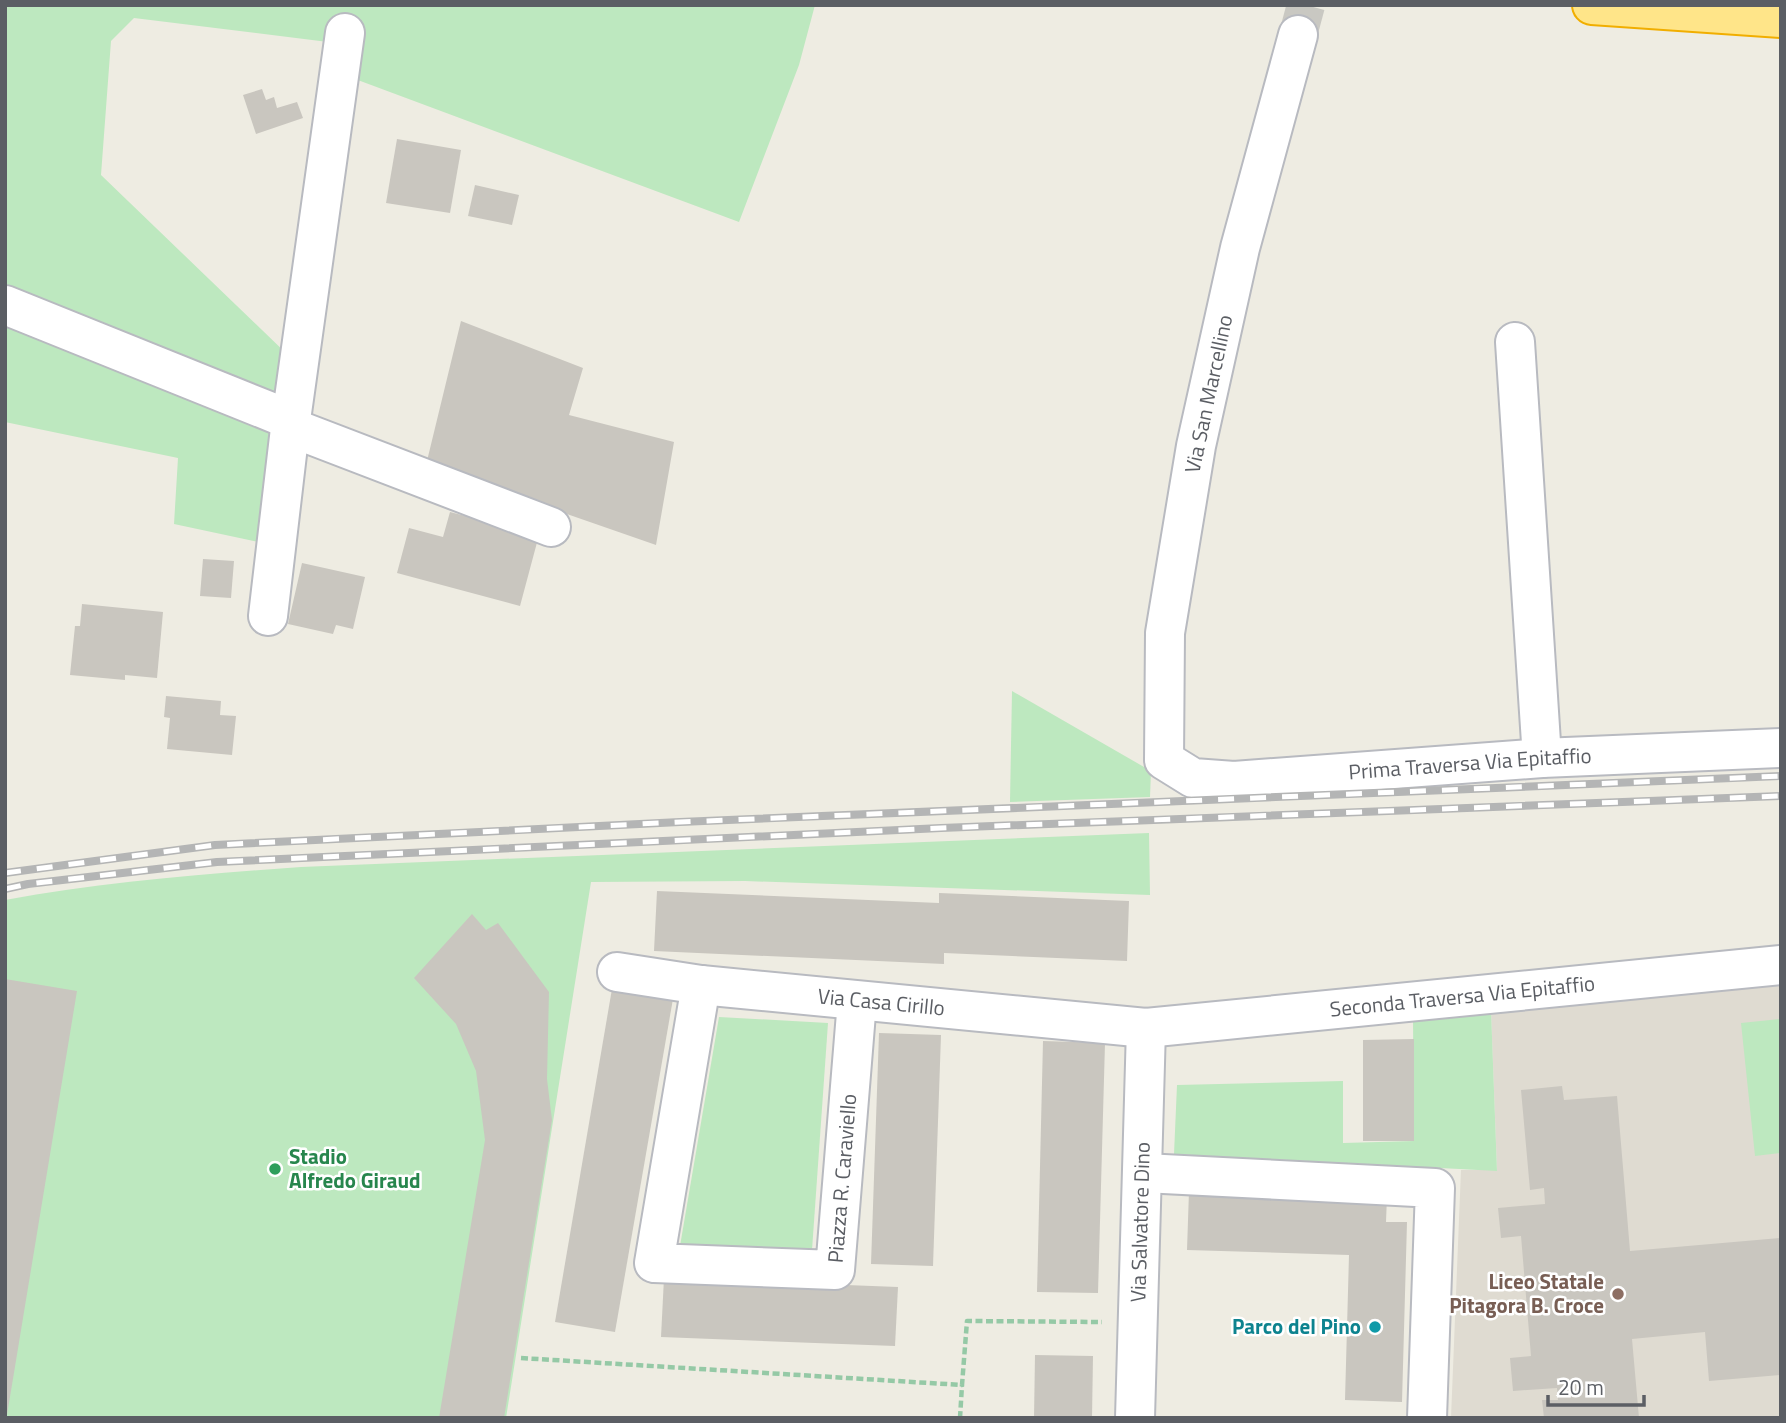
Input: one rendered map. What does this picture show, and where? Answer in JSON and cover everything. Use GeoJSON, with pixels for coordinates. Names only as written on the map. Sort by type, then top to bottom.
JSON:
{"type":"FeatureCollection","features":[{"type":"Feature","properties":{"kind":"highway"},"geometry":{"type":"LineString","coordinates":[[1592,5],[1781,18]]}},
{"type":"Feature","properties":{"kind":"street"},"geometry":{"type":"LineString","coordinates":[[268,617],[291,423],[345,33]]}},
{"type":"Feature","properties":{"kind":"street","name":"Via San Marcellino"},"geometry":{"type":"LineString","coordinates":[[1164,760],[1165,633],[1196,446],[1240,247],[1298,35]]}},
{"type":"Feature","properties":{"kind":"street"},"geometry":{"type":"LineString","coordinates":[[5,305],[551,527]]}},
{"type":"Feature","properties":{"kind":"street"},"geometry":{"type":"LineString","coordinates":[[1515,342],[1542,758]]}},
{"type":"Feature","properties":{"kind":"street","name":"Prima Traversa Via Epitaffio"},"geometry":{"type":"LineString","coordinates":[[1164,760],[1193,778],[1234,781],[1542,758],[1781,748]]}},
{"type":"Feature","properties":{"kind":"street","name":"Seconda Traversa Via Epitaffio"},"geometry":{"type":"LineString","coordinates":[[1146,1028],[1781,965]]}},
{"type":"Feature","properties":{"kind":"street","name":"Via Casa Cirillo"},"geometry":{"type":"LineString","coordinates":[[617,972],[701,985],[1146,1028]]}},
{"type":"Feature","properties":{"kind":"street","name":"Piazza R. Caraviello"},"geometry":{"type":"LineString","coordinates":[[701,985],[653,1263],[835,1270],[857,1001]]}},
{"type":"Feature","properties":{"kind":"street","name":"Via Salvatore Dino"},"geometry":{"type":"LineString","coordinates":[[1135,1418],[1146,1028]]}},
{"type":"Feature","properties":{"kind":"street"},"geometry":{"type":"LineString","coordinates":[[1143,1173],[1435,1188],[1427,1418]]}},
{"type":"Feature","properties":{"kind":"path"},"geometry":{"type":"LineString","coordinates":[[960,1418],[967,1321],[1138,1323]]}},
{"type":"Feature","properties":{"kind":"path"},"geometry":{"type":"LineString","coordinates":[[521,1357],[962,1385]]}},
{"type":"Feature","properties":{"kind":"shaded area","name":"Liceo Statale Pitagora B. Croce"},"geometry":{"type":"Polygon","coordinates":[[[1781,978],[1781,1418],[1451,1418],[1461,1170],[1497,1170],[1491,1010],[1781,978]]]}},
{"type":"Feature","properties":{"kind":"green space"},"geometry":{"type":"Polygon","coordinates":[[[5,5],[815,5],[799,65],[739,222],[347,76],[336,43],[134,18],[111,41],[101,175],[291,358],[280,398],[5,292],[5,5]]]}},
{"type":"Feature","properties":{"kind":"green space"},"geometry":{"type":"Polygon","coordinates":[[[5,316],[281,435],[268,544],[174,524],[178,458],[5,422],[5,316]]]}},
{"type":"Feature","properties":{"kind":"green space"},"geometry":{"type":"Polygon","coordinates":[[[1012,691],[1151,771],[1150,797],[1010,802],[1012,691]]]}},
{"type":"Feature","properties":{"kind":"green space","name":"Stadio Alfredo Giraud"},"geometry":{"type":"Polygon","coordinates":[[[1149,833],[1150,895],[745,881],[591,882],[506,1418],[5,1418],[5,900],[116,883],[301,867],[1149,833]]]}},
{"type":"Feature","properties":{"kind":"green space"},"geometry":{"type":"Polygon","coordinates":[[[1491,1010],[1497,1171],[1174,1154],[1177,1085],[1343,1081],[1343,1143],[1414,1141],[1413,1019],[1491,1010]]]}},
{"type":"Feature","properties":{"kind":"green space"},"geometry":{"type":"Polygon","coordinates":[[[719,1017],[828,1023],[812,1250],[680,1246],[719,1017]]]}},
{"type":"Feature","properties":{"kind":"green space"},"geometry":{"type":"Polygon","coordinates":[[[1781,1019],[1781,1153],[1755,1156],[1741,1023],[1781,1019]]]}},
{"type":"Feature","properties":{"kind":"building"},"geometry":{"type":"Polygon","coordinates":[[[262,89],[266,100],[274,97],[277,108],[297,102],[303,118],[256,134],[243,95],[262,89]]]}},
{"type":"Feature","properties":{"kind":"building"},"geometry":{"type":"Polygon","coordinates":[[[397,139],[461,150],[450,213],[386,203],[397,139]]]}},
{"type":"Feature","properties":{"kind":"building"},"geometry":{"type":"Polygon","coordinates":[[[475,185],[519,195],[512,225],[468,216],[475,185]]]}},
{"type":"Feature","properties":{"kind":"building"},"geometry":{"type":"Polygon","coordinates":[[[461,321],[583,368],[569,415],[674,442],[656,545],[426,465],[461,321]]]}},
{"type":"Feature","properties":{"kind":"building"},"geometry":{"type":"Polygon","coordinates":[[[450,512],[539,535],[520,606],[397,573],[409,528],[443,537],[450,512]]]}},
{"type":"Feature","properties":{"kind":"building"},"geometry":{"type":"Polygon","coordinates":[[[203,559],[234,561],[231,598],[200,596],[203,559]]]}},
{"type":"Feature","properties":{"kind":"building"},"geometry":{"type":"Polygon","coordinates":[[[302,563],[365,577],[353,629],[336,625],[333,634],[288,624],[302,563]]]}},
{"type":"Feature","properties":{"kind":"building"},"geometry":{"type":"Polygon","coordinates":[[[82,604],[163,612],[157,678],[125,675],[125,680],[70,675],[75,626],[80,626],[82,604]]]}},
{"type":"Feature","properties":{"kind":"building"},"geometry":{"type":"Polygon","coordinates":[[[166,696],[221,701],[220,715],[236,716],[232,755],[167,749],[170,718],[164,717],[166,696]]]}},
{"type":"Feature","properties":{"kind":"building"},"geometry":{"type":"Polygon","coordinates":[[[657,891],[939,903],[939,893],[1129,901],[1127,961],[944,953],[944,964],[654,951],[657,891]]]}},
{"type":"Feature","properties":{"kind":"building"},"geometry":{"type":"Polygon","coordinates":[[[472,914],[486,930],[498,923],[549,992],[547,1079],[552,1120],[504,1418],[439,1418],[485,1140],[476,1071],[456,1024],[414,978],[472,914]]]}},
{"type":"Feature","properties":{"kind":"building"},"geometry":{"type":"Polygon","coordinates":[[[5,979],[77,991],[7,1415],[5,1415],[5,979]]]}},
{"type":"Feature","properties":{"kind":"building"},"geometry":{"type":"Polygon","coordinates":[[[613,983],[674,993],[615,1332],[555,1322],[613,983]]]}},
{"type":"Feature","properties":{"kind":"building"},"geometry":{"type":"Polygon","coordinates":[[[879,1033],[941,1035],[933,1266],[871,1264],[879,1033]]]}},
{"type":"Feature","properties":{"kind":"building"},"geometry":{"type":"Polygon","coordinates":[[[1414,1039],[1414,1141],[1363,1141],[1363,1040],[1414,1039]]]}},
{"type":"Feature","properties":{"kind":"building"},"geometry":{"type":"Polygon","coordinates":[[[1043,1041],[1105,1043],[1098,1293],[1037,1292],[1043,1041]]]}},
{"type":"Feature","properties":{"kind":"building"},"geometry":{"type":"Polygon","coordinates":[[[1562,1086],[1564,1100],[1617,1096],[1630,1251],[1781,1238],[1781,1375],[1709,1381],[1705,1332],[1632,1339],[1639,1418],[1544,1418],[1542,1400],[1558,1400],[1557,1388],[1513,1391],[1510,1358],[1531,1356],[1521,1236],[1501,1238],[1498,1208],[1545,1204],[1544,1188],[1530,1190],[1521,1090],[1562,1086]]]}},
{"type":"Feature","properties":{"kind":"building","name":"Parco del Pino"},"geometry":{"type":"Polygon","coordinates":[[[1189,1191],[1387,1196],[1386,1222],[1407,1222],[1402,1402],[1345,1400],[1349,1255],[1187,1250],[1189,1191]]]}},
{"type":"Feature","properties":{"kind":"building"},"geometry":{"type":"Polygon","coordinates":[[[664,1278],[898,1287],[895,1346],[661,1337],[664,1278]]]}},
{"type":"Feature","properties":{"kind":"building"},"geometry":{"type":"Polygon","coordinates":[[[1035,1355],[1093,1356],[1092,1418],[1034,1418],[1035,1355]]]}},
{"type":"Feature","properties":{"kind":"tunnel"},"geometry":{"type":"LineString","coordinates":[[1298,35],[1306,5]]}},
{"type":"Feature","properties":{"kind":"railway"},"geometry":{"type":"LineString","coordinates":[[5,873],[215,845],[680,822],[1781,776]]}},
{"type":"Feature","properties":{"kind":"railway"},"geometry":{"type":"LineString","coordinates":[[5,889],[217,862],[941,828],[1781,796]]}},
{"type":"Feature","properties":{"kind":"place","name":"Stadio Alfredo Giraud"},"geometry":{"type":"Point","coordinates":[275,1169]}},
{"type":"Feature","properties":{"kind":"place","name":"Liceo Statale Pitagora B. Croce"},"geometry":{"type":"Point","coordinates":[1618,1294]}},
{"type":"Feature","properties":{"kind":"place","name":"Parco del Pino"},"geometry":{"type":"Point","coordinates":[1375,1327]}}]}
